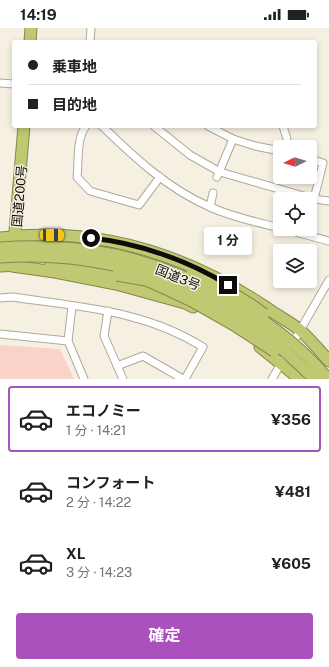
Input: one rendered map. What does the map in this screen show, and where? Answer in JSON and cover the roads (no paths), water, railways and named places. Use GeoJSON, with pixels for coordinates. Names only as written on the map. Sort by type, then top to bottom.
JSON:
{"type":"FeatureCollection","features":[{"type":"Feature","properties":{"kind":"highway"},"geometry":{"type":"LineString","coordinates":[[30,40],[31,28]]}},
{"type":"Feature","properties":{"kind":"highway","name":"国道200号"},"geometry":{"type":"LineString","coordinates":[[12,266],[24,128]]}},
{"type":"Feature","properties":{"kind":"highway"},"geometry":{"type":"LineString","coordinates":[[0,238],[38,235],[78,236],[128,244],[163,255],[215,277],[255,300],[300,331],[329,361]]}},
{"type":"Feature","properties":{"kind":"highway"},"geometry":{"type":"LineString","coordinates":[[78,236],[102,245],[160,260],[213,282],[245,300],[288,332],[297,347]]}},
{"type":"Feature","properties":{"kind":"highway","name":"国道3号"},"geometry":{"type":"LineString","coordinates":[[0,248],[51,246],[77,249],[116,255],[178,275],[239,306],[269,326],[297,347],[328,379]]}},
{"type":"Feature","properties":{"kind":"highway","name":"国道3号"},"geometry":{"type":"LineString","coordinates":[[0,257],[27,255],[83,259],[114,264],[173,283],[204,297],[233,313],[264,333],[315,379]]}},
{"type":"Feature","properties":{"kind":"highway"},"geometry":{"type":"LineString","coordinates":[[0,266],[35,264],[69,266],[146,280],[192,301],[262,342],[309,379]]}},
{"type":"Feature","properties":{"kind":"highway"},"geometry":{"type":"LineString","coordinates":[[12,266],[55,272],[116,284],[185,303],[214,317],[254,342],[300,379]]}},
{"type":"Feature","properties":{"kind":"street"},"geometry":{"type":"LineString","coordinates":[[90,40],[91,28]]}},
{"type":"Feature","properties":{"kind":"street"},"geometry":{"type":"LineString","coordinates":[[0,83],[12,84]]}},
{"type":"Feature","properties":{"kind":"street"},"geometry":{"type":"LineString","coordinates":[[85,128],[80,140],[77,177],[90,191],[139,205],[160,177]]}},
{"type":"Feature","properties":{"kind":"street"},"geometry":{"type":"LineString","coordinates":[[104,128],[127,150],[173,187],[210,207],[234,216],[273,226]]}},
{"type":"Feature","properties":{"kind":"street"},"geometry":{"type":"LineString","coordinates":[[156,128],[190,155],[219,174],[287,192]]}},
{"type":"Feature","properties":{"kind":"street"},"geometry":{"type":"LineString","coordinates":[[212,128],[233,139],[273,150]]}},
{"type":"Feature","properties":{"kind":"street"},"geometry":{"type":"LineString","coordinates":[[284,128],[287,140]]}},
{"type":"Feature","properties":{"kind":"street"},"geometry":{"type":"LineString","coordinates":[[219,174],[233,139]]}},
{"type":"Feature","properties":{"kind":"street"},"geometry":{"type":"LineString","coordinates":[[316,192],[323,163],[317,161]]}},
{"type":"Feature","properties":{"kind":"street"},"geometry":{"type":"LineString","coordinates":[[210,207],[213,193]]}},
{"type":"Feature","properties":{"kind":"street"},"geometry":{"type":"LineString","coordinates":[[317,199],[329,201]]}},
{"type":"Feature","properties":{"kind":"street"},"geometry":{"type":"LineString","coordinates":[[317,236],[329,241]]}},
{"type":"Feature","properties":{"kind":"street"},"geometry":{"type":"LineString","coordinates":[[272,379],[329,280]]}},
{"type":"Feature","properties":{"kind":"street"},"geometry":{"type":"LineString","coordinates":[[0,298],[12,297],[108,311],[138,318],[184,335],[203,347],[184,379],[143,356],[117,366]]}},
{"type":"Feature","properties":{"kind":"street"},"geometry":{"type":"LineString","coordinates":[[72,306],[68,341],[84,379]]}},
{"type":"Feature","properties":{"kind":"street"},"geometry":{"type":"LineString","coordinates":[[108,311],[104,336],[123,379]]}},
{"type":"Feature","properties":{"kind":"street"},"geometry":{"type":"LineString","coordinates":[[0,334],[68,341]]}}]}
